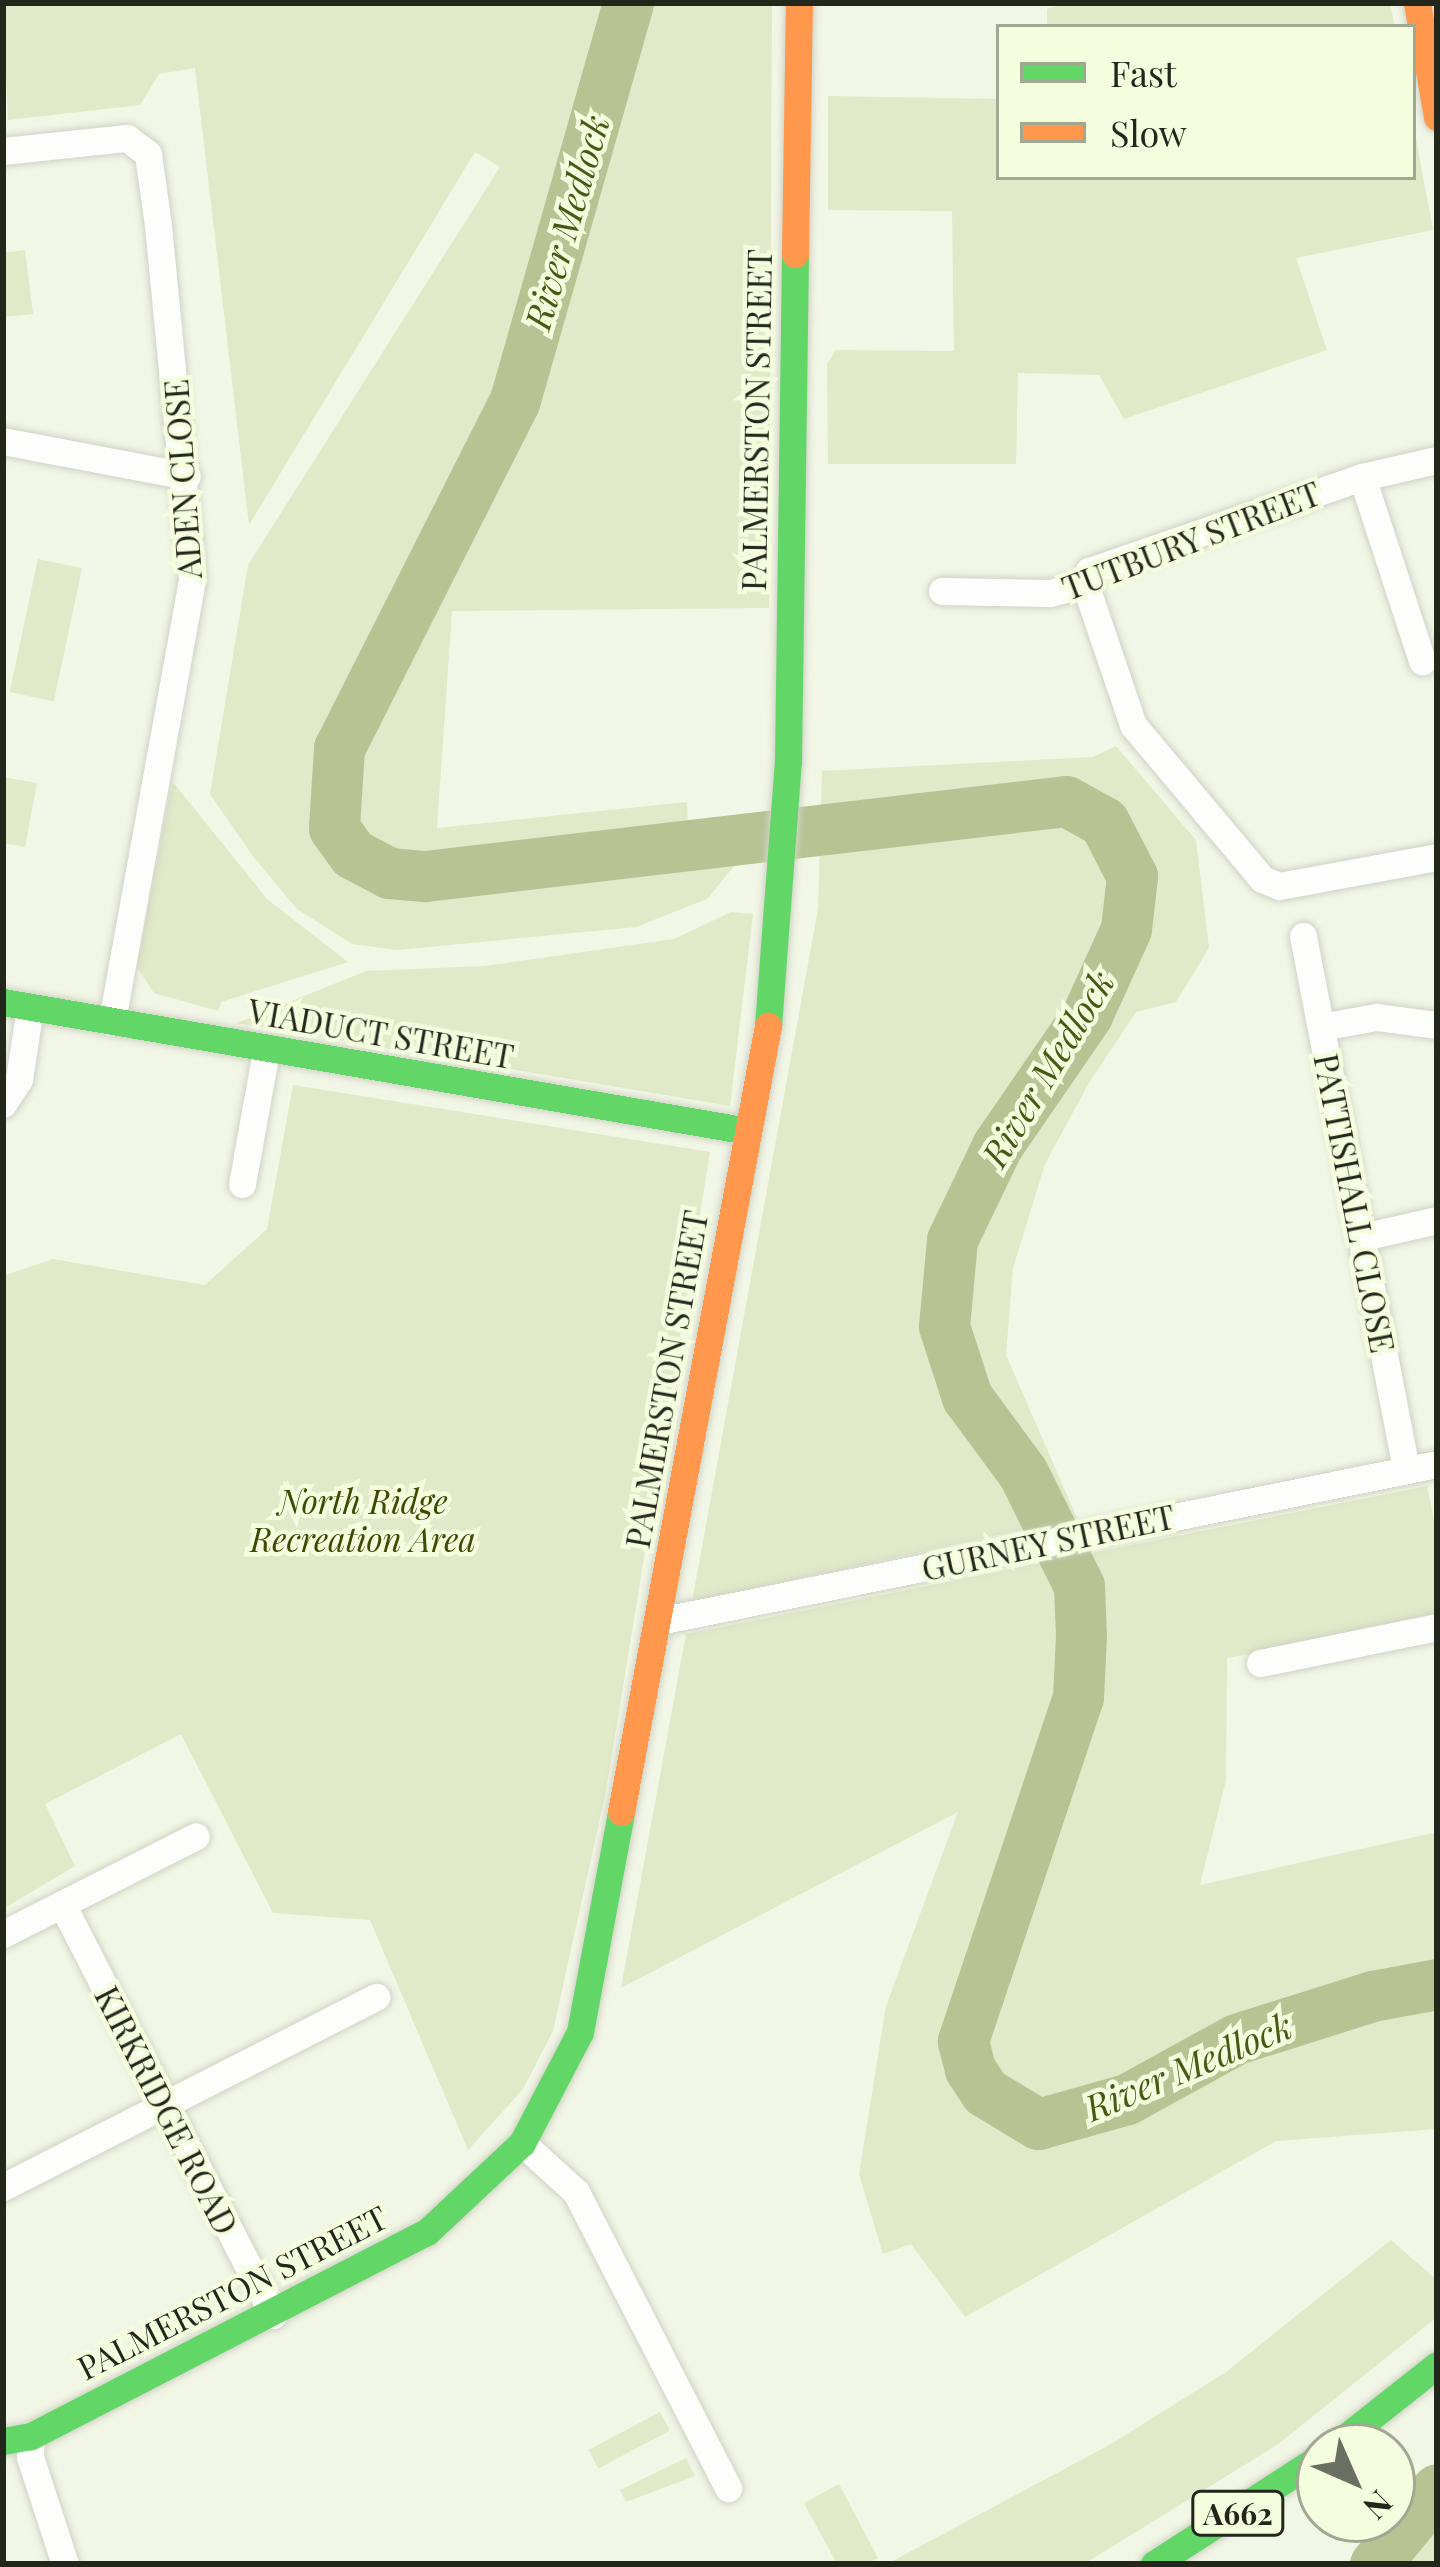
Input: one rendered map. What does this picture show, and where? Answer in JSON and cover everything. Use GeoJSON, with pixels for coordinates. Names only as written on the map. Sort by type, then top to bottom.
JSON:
{"type":"FeatureCollection","features":[{"type":"Feature","properties":{"kind":"street","name":"PALMERSTON STREET"},"geometry":{"type":"LineString","coordinates":[[17,2439],[273,2315],[427,2232],[521,2143],[553,2096],[592,1984],[772,1001],[788,761],[799,3]]}},
{"type":"Feature","properties":{"kind":"street"},"geometry":{"type":"LineString","coordinates":[[1418,3],[1437,113]]}},
{"type":"Feature","properties":{"kind":"street","name":"ADEN CLOSE"},"geometry":{"type":"LineString","coordinates":[[3,151],[127,138],[148,154],[187,476],[192,580],[112,1022]]}},
{"type":"Feature","properties":{"kind":"street"},"geometry":{"type":"LineString","coordinates":[[3,441],[187,476]]}},
{"type":"Feature","properties":{"kind":"street","name":"TUTBURY STREET"},"geometry":{"type":"LineString","coordinates":[[943,590],[1050,593],[1085,584],[1089,572],[1362,477],[1437,460]]}},
{"type":"Feature","properties":{"kind":"street"},"geometry":{"type":"LineString","coordinates":[[1362,477],[1425,631],[1422,661]]}},
{"type":"Feature","properties":{"kind":"street"},"geometry":{"type":"LineString","coordinates":[[1085,584],[1133,725],[1262,879],[1279,886],[1437,857]]}},
{"type":"Feature","properties":{"kind":"street","name":"PATTISHALL CLOSE"},"geometry":{"type":"LineString","coordinates":[[1304,936],[1406,1469]]}},
{"type":"Feature","properties":{"kind":"street"},"geometry":{"type":"LineString","coordinates":[[3,1104],[19,1079],[16,1005]]}},
{"type":"Feature","properties":{"kind":"street","name":"VIADUCT STREET"},"geometry":{"type":"LineString","coordinates":[[16,1005],[748,1131]]}},
{"type":"Feature","properties":{"kind":"street"},"geometry":{"type":"LineString","coordinates":[[1322,1027],[1376,1017],[1437,1025]]}},
{"type":"Feature","properties":{"kind":"street"},"geometry":{"type":"LineString","coordinates":[[242,1184],[266,1050]]}},
{"type":"Feature","properties":{"kind":"street"},"geometry":{"type":"LineString","coordinates":[[1363,1238],[1437,1220]]}},
{"type":"Feature","properties":{"kind":"street","name":"GURNEY STREET"},"geometry":{"type":"LineString","coordinates":[[659,1621],[1437,1464]]}},
{"type":"Feature","properties":{"kind":"street"},"geometry":{"type":"LineString","coordinates":[[1260,1664],[1437,1627]]}},
{"type":"Feature","properties":{"kind":"street"},"geometry":{"type":"LineString","coordinates":[[3,1934],[196,1836]]}},
{"type":"Feature","properties":{"kind":"street","name":"KIRKRIDGE ROAD"},"geometry":{"type":"LineString","coordinates":[[62,1904],[273,2315]]}},
{"type":"Feature","properties":{"kind":"street"},"geometry":{"type":"LineString","coordinates":[[3,2187],[376,1997]]}},
{"type":"Feature","properties":{"kind":"street"},"geometry":{"type":"LineString","coordinates":[[521,2143],[575,2192],[728,2488]]}},
{"type":"Feature","properties":{"kind":"street"},"geometry":{"type":"LineString","coordinates":[[1364,2423],[1437,2365]]}},
{"type":"Feature","properties":{"kind":"street"},"geometry":{"type":"LineString","coordinates":[[17,2439],[30,2457],[64,2564]]}},
{"type":"Feature","properties":{"kind":"street","name":"A662"},"geometry":{"type":"LineString","coordinates":[[1154,2564],[1296,2472]]}},
{"type":"Feature","properties":{"kind":"green space"},"geometry":{"type":"Polygon","coordinates":[[[3,3],[609,3],[495,396],[329,739],[320,833],[369,875],[445,890],[482,868],[626,862],[754,842],[707,899],[636,927],[397,950],[352,944],[297,909],[252,855],[210,794],[248,565],[500,167],[475,152],[249,525],[195,68],[159,74],[140,105],[8,120],[3,3]]]}},
{"type":"Feature","properties":{"kind":"green space"},"geometry":{"type":"Polygon","coordinates":[[[646,3],[772,3],[769,608],[452,611],[437,828],[687,802],[688,833],[437,863],[392,858],[360,841],[351,818],[354,755],[520,403],[646,3]]]}},
{"type":"Feature","properties":{"kind":"green space"},"geometry":{"type":"Polygon","coordinates":[[[1066,3],[1390,3],[1394,24],[1047,24],[1047,9],[1066,3]]]}},
{"type":"Feature","properties":{"kind":"green space"},"geometry":{"type":"Polygon","coordinates":[[[828,96],[996,99],[996,180],[1416,180],[1416,139],[1433,230],[1296,258],[1327,350],[1124,419],[1099,375],[1018,373],[1016,464],[828,464],[827,364],[836,350],[954,351],[952,211],[828,210],[828,96]]]}},
{"type":"Feature","properties":{"kind":"green space"},"geometry":{"type":"Polygon","coordinates":[[[25,250],[33,314],[3,317],[3,253],[25,250]]]}},
{"type":"Feature","properties":{"kind":"green space"},"geometry":{"type":"Polygon","coordinates":[[[38,559],[82,568],[54,701],[10,692],[38,559]]]}},
{"type":"Feature","properties":{"kind":"green space"},"geometry":{"type":"Polygon","coordinates":[[[1116,746],[1196,840],[1209,948],[1176,1002],[1136,1012],[1089,1083],[1045,1164],[1013,1268],[1006,1355],[1077,1518],[692,1602],[818,909],[822,771],[1093,757],[1116,746]]]}},
{"type":"Feature","properties":{"kind":"green space"},"geometry":{"type":"Polygon","coordinates":[[[3,777],[37,783],[25,847],[3,843],[3,777]]]}},
{"type":"Feature","properties":{"kind":"green space"},"geometry":{"type":"Polygon","coordinates":[[[172,781],[267,899],[348,962],[221,1002],[218,1011],[154,993],[137,967],[172,781]]]}},
{"type":"Feature","properties":{"kind":"green space"},"geometry":{"type":"Polygon","coordinates":[[[731,912],[753,914],[730,1106],[237,1023],[366,971],[485,966],[674,939],[731,912]]]}},
{"type":"Feature","properties":{"kind":"green space","name":"North Ridge Recreation Area"},"geometry":{"type":"Polygon","coordinates":[[[293,1085],[710,1152],[606,1791],[553,2031],[523,2089],[468,2150],[370,1920],[273,1913],[181,1734],[45,1804],[75,1866],[3,1909],[3,1276],[53,1259],[205,1285],[267,1229],[293,1085]]]}},
{"type":"Feature","properties":{"kind":"green space"},"geometry":{"type":"Polygon","coordinates":[[[1427,1486],[1437,1535],[1437,1619],[1227,1658],[1226,1780],[1200,1885],[1437,1832],[1437,2129],[1276,2141],[965,2317],[911,2244],[883,2254],[859,2174],[886,2006],[958,1812],[621,1988],[686,1634],[1427,1486]]]}},
{"type":"Feature","properties":{"kind":"green space"},"geometry":{"type":"Polygon","coordinates":[[[1391,2240],[1437,2280],[1437,2317],[1304,2423],[1296,2423],[1296,2430],[1277,2445],[1084,2564],[887,2564],[1111,2444],[1226,2372],[1391,2240]]]}},
{"type":"Feature","properties":{"kind":"green space"},"geometry":{"type":"Polygon","coordinates":[[[660,2412],[670,2431],[598,2469],[588,2450],[660,2412]]]}},
{"type":"Feature","properties":{"kind":"green space"},"geometry":{"type":"Polygon","coordinates":[[[686,2458],[695,2476],[626,2502],[620,2490],[686,2458]]]}},
{"type":"Feature","properties":{"kind":"green space"},"geometry":{"type":"Polygon","coordinates":[[[839,2484],[878,2558],[866,2564],[837,2564],[804,2503],[839,2484]]]}},
{"type":"Feature","properties":{"kind":"green space"},"geometry":{"type":"Polygon","coordinates":[[[1437,2520],[1437,2564],[1402,2564],[1437,2520]]]}},
{"type":"Feature","properties":{"kind":"waterway","name":"River Medlock"},"geometry":{"type":"LineString","coordinates":[[628,3],[514,402],[339,748],[334,828],[353,854],[389,873],[425,876],[1066,801],[1104,822],[1132,876],[1126,929],[1087,1015],[997,1146],[952,1240],[944,1326],[967,1397],[1023,1473],[1079,1586],[1081,1636],[1078,1697],[963,2041],[970,2069],[985,2092],[1038,2124],[1127,2099],[1236,2039],[1372,1996],[1437,1984]]}},
{"type":"Feature","properties":{"kind":"waterway","name":"River Medlock"},"geometry":{"type":"LineString","coordinates":[[1375,2564],[1437,2489]]}},
{"type":"Feature","properties":{"kind":"traffic: fast"},"geometry":{"type":"LineString","coordinates":[[768,1026],[788,762],[795,254]]}},
{"type":"Feature","properties":{"kind":"traffic: fast"},"geometry":{"type":"LineString","coordinates":[[3,1002],[748,1131]]}},
{"type":"Feature","properties":{"kind":"traffic: fast"},"geometry":{"type":"LineString","coordinates":[[3,2441],[31,2436],[427,2232],[522,2143],[580,2032],[621,1812]]}},
{"type":"Feature","properties":{"kind":"traffic: fast"},"geometry":{"type":"LineString","coordinates":[[1363,2423],[1437,2365]]}},
{"type":"Feature","properties":{"kind":"traffic: fast"},"geometry":{"type":"LineString","coordinates":[[1154,2564],[1296,2472]]}},
{"type":"Feature","properties":{"kind":"traffic: slow"},"geometry":{"type":"LineString","coordinates":[[795,254],[799,3]]}},
{"type":"Feature","properties":{"kind":"traffic: slow"},"geometry":{"type":"LineString","coordinates":[[1417,3],[1437,117]]}},
{"type":"Feature","properties":{"kind":"traffic: slow"},"geometry":{"type":"LineString","coordinates":[[621,1812],[768,1026]]}}]}
